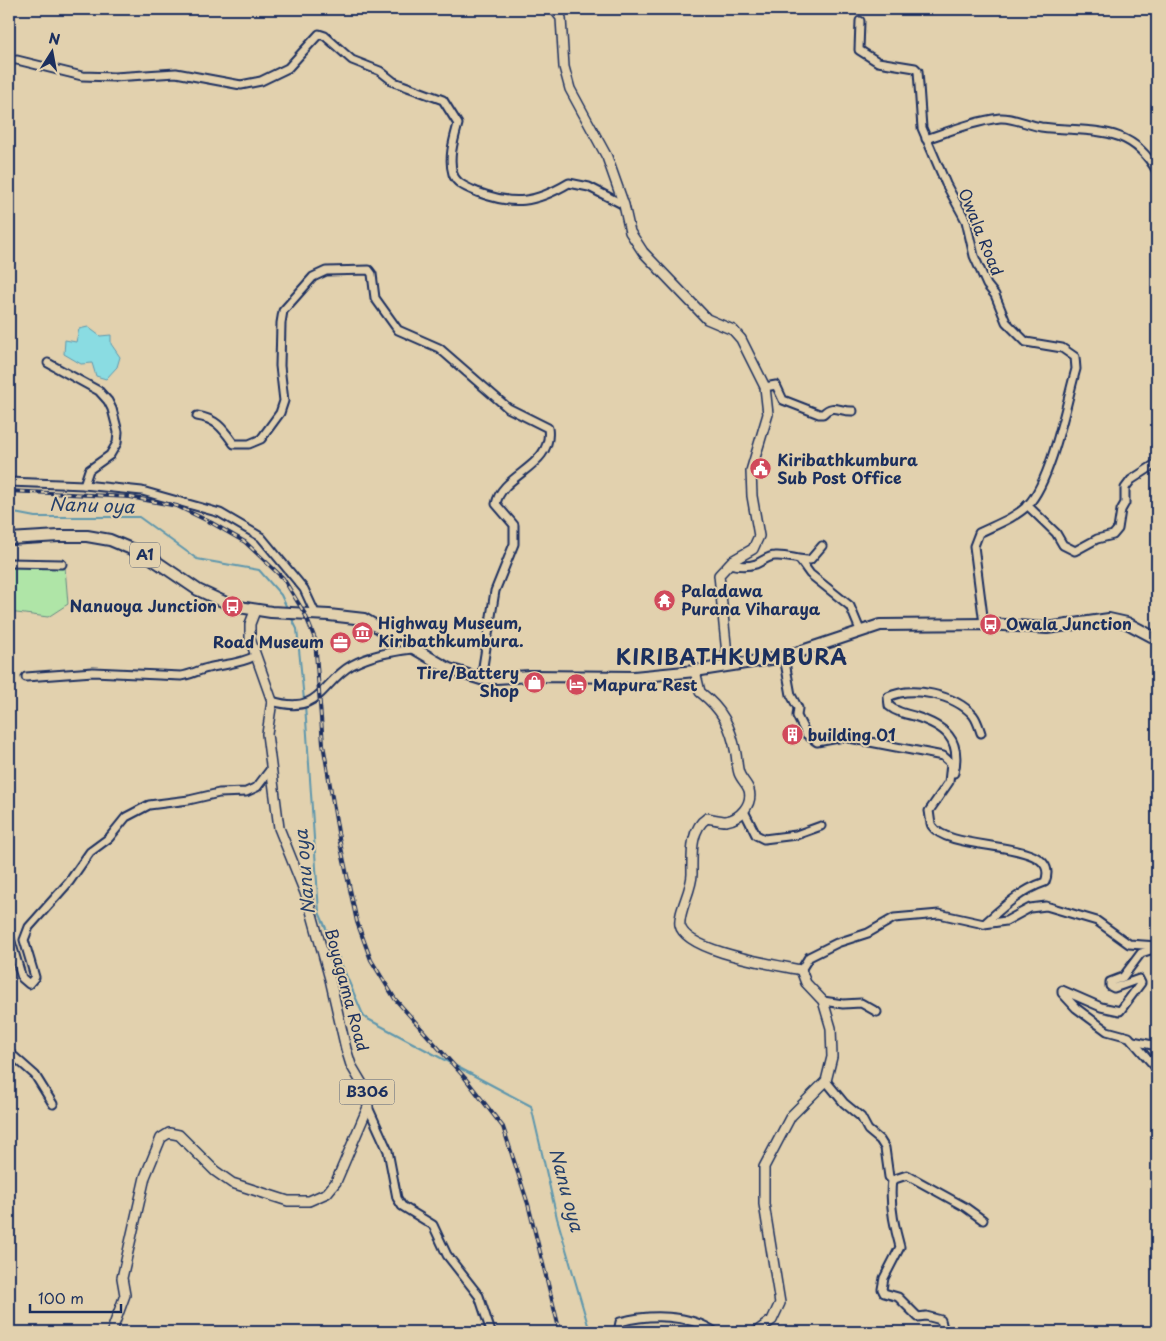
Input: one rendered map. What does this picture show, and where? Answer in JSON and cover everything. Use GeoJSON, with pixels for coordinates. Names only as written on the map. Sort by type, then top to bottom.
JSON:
{"type":"FeatureCollection","features":[{"type":"Feature","properties":{"kind":"highway","name":"A1"},"geometry":{"type":"LineString","coordinates":[[9,540],[87,536],[110,540],[148,556],[198,590],[233,606],[255,611],[364,619],[412,649],[449,669],[481,679],[530,676],[634,676],[695,670],[784,657],[860,630],[880,625],[984,624],[1047,628],[1109,619],[1127,623],[1157,639]]}},
{"type":"Feature","properties":{"kind":"main road"},"geometry":{"type":"LineString","coordinates":[[554,9],[562,18],[564,67],[570,89],[607,156],[624,205],[630,232],[643,252],[707,319],[733,330],[741,339],[765,387],[768,414],[751,471],[752,496],[759,536],[752,549],[733,561],[719,575],[728,664]]}},
{"type":"Feature","properties":{"kind":"main road"},"geometry":{"type":"LineString","coordinates":[[255,611],[250,629],[255,656],[272,701]]}},
{"type":"Feature","properties":{"kind":"main road"},"geometry":{"type":"LineString","coordinates":[[695,670],[700,692],[716,704],[733,739],[739,774],[749,788],[750,795],[744,811],[726,821],[707,818],[699,823],[693,843],[692,881],[680,922],[682,930],[689,937],[724,955],[801,970],[806,984],[822,1001],[832,1028],[832,1057],[826,1081],[791,1116],[764,1167],[764,1204],[780,1303],[772,1320],[756,1332]]}},
{"type":"Feature","properties":{"kind":"main road","name":"Boyagama Road"},"geometry":{"type":"LineString","coordinates":[[272,701],[266,734],[279,828],[308,900],[330,979],[346,1050],[367,1092],[368,1107]]}},
{"type":"Feature","properties":{"kind":"main road","name":"B306"},"geometry":{"type":"LineString","coordinates":[[114,1332],[114,1325],[125,1295],[122,1278],[145,1177],[161,1138],[169,1134],[179,1135],[216,1171],[232,1183],[288,1201],[309,1201],[326,1193],[336,1182],[368,1107]]}},
{"type":"Feature","properties":{"kind":"street","name":"Owala Road"},"geometry":{"type":"LineString","coordinates":[[860,21],[859,50],[878,62],[915,68],[918,71],[922,128],[966,222],[974,256],[987,285],[995,295],[1006,322],[1026,342],[1062,348],[1075,357],[1076,369],[1042,487],[1028,506],[979,533],[974,546],[984,624]]}},
{"type":"Feature","properties":{"kind":"street"},"geometry":{"type":"LineString","coordinates":[[9,60],[17,60],[82,76],[114,77],[176,73],[241,85],[261,81],[288,68],[319,34],[325,36],[352,60],[380,71],[394,82],[443,100],[458,124],[452,148],[453,174],[463,186],[500,201],[524,201],[553,193],[569,183],[589,187],[624,205]]}},
{"type":"Feature","properties":{"kind":"street"},"geometry":{"type":"LineString","coordinates":[[926,139],[984,120],[1003,118],[1058,129],[1100,130],[1118,134],[1150,158],[1157,172]]}},
{"type":"Feature","properties":{"kind":"street"},"geometry":{"type":"LineString","coordinates":[[197,416],[208,418],[218,423],[234,444],[249,444],[261,439],[280,413],[284,402],[280,366],[283,311],[313,277],[326,271],[369,270],[372,274],[375,298],[398,330],[439,348],[508,408],[548,428],[550,439],[543,453],[498,494],[496,504],[514,525],[514,544],[495,591],[481,679]]}},
{"type":"Feature","properties":{"kind":"street"},"geometry":{"type":"LineString","coordinates":[[48,363],[99,391],[112,409],[118,432],[118,443],[110,455],[89,470],[84,485]]}},
{"type":"Feature","properties":{"kind":"street"},"geometry":{"type":"LineString","coordinates":[[765,387],[776,385],[783,400],[819,414],[823,414],[828,409],[834,407],[853,411]]}},
{"type":"Feature","properties":{"kind":"street"},"geometry":{"type":"LineString","coordinates":[[1028,506],[1056,533],[1063,545],[1075,551],[1096,538],[1113,534],[1118,529],[1125,503],[1125,488],[1131,480],[1157,463]]}},
{"type":"Feature","properties":{"kind":"street"},"geometry":{"type":"LineString","coordinates":[[9,482],[84,485],[142,491],[220,513],[261,537],[304,589],[316,614]]}},
{"type":"Feature","properties":{"kind":"street"},"geometry":{"type":"LineString","coordinates":[[802,562],[810,560],[822,546]]}},
{"type":"Feature","properties":{"kind":"street"},"geometry":{"type":"LineString","coordinates":[[733,561],[741,566],[755,564],[771,556],[786,555],[802,562],[810,574],[850,606],[860,630]]}},
{"type":"Feature","properties":{"kind":"street"},"geometry":{"type":"LineString","coordinates":[[9,563],[62,564]]}},
{"type":"Feature","properties":{"kind":"street"},"geometry":{"type":"LineString","coordinates":[[272,701],[284,705],[308,702],[320,696],[350,666],[377,654],[412,649]]}},
{"type":"Feature","properties":{"kind":"street"},"geometry":{"type":"LineString","coordinates":[[26,677],[94,672],[181,676],[193,674],[207,668],[239,664],[255,656]]}},
{"type":"Feature","properties":{"kind":"street"},"geometry":{"type":"LineString","coordinates":[[784,657],[791,695],[798,708],[797,716],[806,734],[817,742],[844,736],[943,756],[951,763],[950,782]]}},
{"type":"Feature","properties":{"kind":"street"},"geometry":{"type":"LineString","coordinates":[[981,733],[972,714],[950,700],[913,693],[895,694],[888,698],[888,706],[893,710],[927,720],[940,728],[953,741],[958,756],[950,782],[929,811],[932,826],[944,836],[959,841],[1028,852],[1040,860],[1046,868],[1045,882],[1033,886],[1013,899],[984,924]]}},
{"type":"Feature","properties":{"kind":"street"},"geometry":{"type":"LineString","coordinates":[[9,935],[22,978],[29,984],[35,976],[24,940],[29,927],[70,882],[90,852],[109,838],[126,817],[149,805],[189,800],[219,793],[246,792],[257,787],[270,770]]}},
{"type":"Feature","properties":{"kind":"street"},"geometry":{"type":"LineString","coordinates":[[744,811],[756,835],[764,840],[796,835],[821,826]]}},
{"type":"Feature","properties":{"kind":"street"},"geometry":{"type":"LineString","coordinates":[[801,970],[809,957],[837,943],[868,933],[894,918],[939,914],[984,924],[1006,921],[1030,908],[1046,906],[1097,921],[1130,944],[1157,947]]}},
{"type":"Feature","properties":{"kind":"street"},"geometry":{"type":"LineString","coordinates":[[1157,947],[1141,953],[1123,977],[1110,982],[1110,986],[1114,988],[1133,979],[1139,979],[1141,983],[1120,1011],[1101,1007],[1062,990],[1062,993],[1076,1008],[1095,1022],[1107,1030],[1129,1037],[1134,1041],[1157,1069]]}},
{"type":"Feature","properties":{"kind":"street"},"geometry":{"type":"LineString","coordinates":[[822,1001],[844,1004],[861,1003],[877,1012]]}},
{"type":"Feature","properties":{"kind":"street"},"geometry":{"type":"LineString","coordinates":[[1134,1041],[1157,1046]]}},
{"type":"Feature","properties":{"kind":"street"},"geometry":{"type":"LineString","coordinates":[[9,1052],[35,1075],[53,1104]]}},
{"type":"Feature","properties":{"kind":"street"},"geometry":{"type":"LineString","coordinates":[[826,1081],[844,1103],[861,1118],[868,1130],[880,1140],[884,1148],[889,1177],[892,1180],[890,1194],[895,1230],[900,1247],[884,1278],[882,1289],[884,1293],[898,1297],[918,1317],[926,1316],[941,1320],[944,1332]]}},
{"type":"Feature","properties":{"kind":"street"},"geometry":{"type":"LineString","coordinates":[[368,1107],[388,1151],[397,1198],[402,1206],[433,1224],[447,1255],[479,1296],[491,1332]]}},
{"type":"Feature","properties":{"kind":"street"},"geometry":{"type":"LineString","coordinates":[[892,1180],[907,1175],[966,1207],[983,1220]]}},
{"type":"Feature","properties":{"kind":"street"},"geometry":{"type":"LineString","coordinates":[[618,1332],[620,1322],[649,1316],[705,1324],[715,1332]]}},
{"type":"Feature","properties":{"kind":"green space"},"geometry":{"type":"Polygon","coordinates":[[[9,565],[65,567],[68,604],[48,617],[9,612],[9,565]]]}},
{"type":"Feature","properties":{"kind":"water"},"geometry":{"type":"Polygon","coordinates":[[[88,327],[100,336],[111,335],[111,344],[120,357],[117,367],[106,379],[96,376],[92,363],[81,364],[64,354],[65,340],[76,342],[79,329],[88,327]]]}},
{"type":"Feature","properties":{"kind":"waterway","name":"Nanu oya"},"geometry":{"type":"LineString","coordinates":[[9,512],[35,517],[139,517],[197,559],[259,570],[281,595],[287,608]]}},
{"type":"Feature","properties":{"kind":"waterway","name":"Nanu oya"},"geometry":{"type":"LineString","coordinates":[[291,617],[297,629],[304,700]]}},
{"type":"Feature","properties":{"kind":"waterway","name":"Nanu oya"},"geometry":{"type":"LineString","coordinates":[[305,705],[319,912],[364,1017],[531,1106],[557,1218],[590,1332]]}},
{"type":"Feature","properties":{"kind":"railway"},"geometry":{"type":"LineString","coordinates":[[9,491],[130,497],[177,506],[245,542],[283,578],[305,614],[315,639],[323,744],[339,838],[357,922],[371,960],[395,999],[465,1078],[503,1127],[528,1204],[560,1332]]}},
{"type":"Feature","properties":{"kind":"place","name":"Kiribathkumbura Sub Post Office"},"geometry":{"type":"Point","coordinates":[761,469]}},
{"type":"Feature","properties":{"kind":"place","name":"Paladawa Purana Viharaya"},"geometry":{"type":"Point","coordinates":[665,600]}},
{"type":"Feature","properties":{"kind":"place","name":"Nanuoya Junction"},"geometry":{"type":"Point","coordinates":[233,606]}},
{"type":"Feature","properties":{"kind":"place","name":"Owala Junction"},"geometry":{"type":"Point","coordinates":[990,624]}},
{"type":"Feature","properties":{"kind":"place","name":"Highway Museum, Kiribathkumbura."},"geometry":{"type":"Point","coordinates":[362,632]}},
{"type":"Feature","properties":{"kind":"place","name":"Road Museum"},"geometry":{"type":"Point","coordinates":[340,642]}},
{"type":"Feature","properties":{"kind":"place","name":"Tire/Battery Shop"},"geometry":{"type":"Point","coordinates":[535,682]}},
{"type":"Feature","properties":{"kind":"place","name":"Mapura Rest"},"geometry":{"type":"Point","coordinates":[577,685]}},
{"type":"Feature","properties":{"kind":"place","name":"building 01"},"geometry":{"type":"Point","coordinates":[792,735]}},
{"type":"Feature","properties":{"kind":"district","name":"KIRIBATHKUMBURA"},"geometry":{"type":"Point","coordinates":[732,658]}}]}
